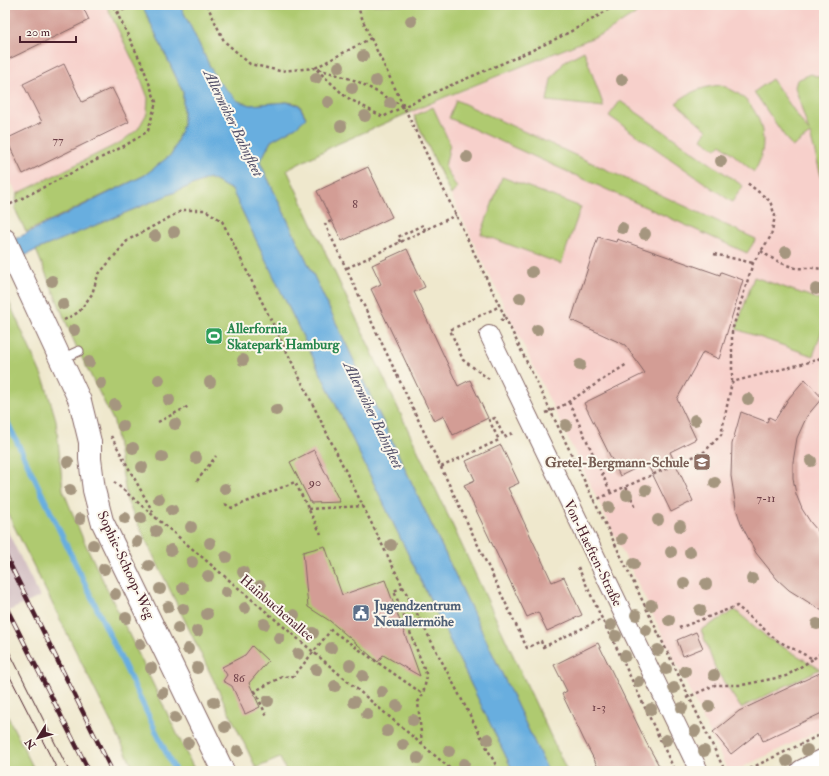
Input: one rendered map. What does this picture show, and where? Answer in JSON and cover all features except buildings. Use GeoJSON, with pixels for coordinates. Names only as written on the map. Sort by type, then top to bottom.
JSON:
{"type":"FeatureCollection","features":[{"type":"Feature","properties":{"kind":"street","name":"Sophie-Schoop-Weg"},"geometry":{"type":"LineString","coordinates":[[5,240],[47,328],[70,355],[90,442],[90,459],[94,490],[102,521],[223,771]]}},
{"type":"Feature","properties":{"kind":"street","name":"Von-Haeften-Straße"},"geometry":{"type":"LineString","coordinates":[[489,335],[523,426],[572,510],[699,771]]}},
{"type":"Feature","properties":{"kind":"street"},"geometry":{"type":"LineString","coordinates":[[802,771],[824,760]]}},
{"type":"Feature","properties":{"kind":"path"},"geometry":{"type":"LineString","coordinates":[[5,207],[126,145],[148,130],[156,102],[142,64],[113,5]]}},
{"type":"Feature","properties":{"kind":"path"},"geometry":{"type":"LineString","coordinates":[[117,13],[133,5]]}},
{"type":"Feature","properties":{"kind":"path"},"geometry":{"type":"LineString","coordinates":[[207,5],[224,41],[250,64],[280,71],[315,68],[358,82],[404,106]]}},
{"type":"Feature","properties":{"kind":"path"},"geometry":{"type":"LineString","coordinates":[[357,5],[371,38],[456,215],[725,771]]}},
{"type":"Feature","properties":{"kind":"path"},"geometry":{"type":"LineString","coordinates":[[315,68],[346,97],[383,117],[404,106],[556,38],[597,17],[615,5]]}},
{"type":"Feature","properties":{"kind":"path"},"geometry":{"type":"LineString","coordinates":[[315,68],[371,38]]}},
{"type":"Feature","properties":{"kind":"path"},"geometry":{"type":"LineString","coordinates":[[572,510],[704,452],[721,435],[732,382],[732,331],[753,263],[771,236],[775,216],[770,202],[746,182]]}},
{"type":"Feature","properties":{"kind":"path"},"geometry":{"type":"LineString","coordinates":[[47,328],[79,312],[92,294],[98,275],[128,240],[184,210],[205,210],[222,221],[363,506],[499,771]]}},
{"type":"Feature","properties":{"kind":"path"},"geometry":{"type":"LineString","coordinates":[[347,268],[456,215]]}},
{"type":"Feature","properties":{"kind":"path"},"geometry":{"type":"LineString","coordinates":[[331,221],[325,224],[527,648],[541,642],[543,647],[602,619]]}},
{"type":"Feature","properties":{"kind":"path"},"geometry":{"type":"LineString","coordinates":[[400,242],[398,237],[423,225],[425,230]]}},
{"type":"Feature","properties":{"kind":"path"},"geometry":{"type":"LineString","coordinates":[[761,251],[768,257],[796,268],[818,268],[824,270]]}},
{"type":"Feature","properties":{"kind":"path"},"geometry":{"type":"LineString","coordinates":[[714,254],[753,263]]}},
{"type":"Feature","properties":{"kind":"path"},"geometry":{"type":"LineString","coordinates":[[489,335],[505,316]]}},
{"type":"Feature","properties":{"kind":"path"},"geometry":{"type":"LineString","coordinates":[[732,382],[817,360],[824,355]]}},
{"type":"Feature","properties":{"kind":"path"},"geometry":{"type":"LineString","coordinates":[[441,467],[499,440],[569,402],[627,364]]}},
{"type":"Feature","properties":{"kind":"path"},"geometry":{"type":"LineString","coordinates":[[569,402],[611,493]]}},
{"type":"Feature","properties":{"kind":"path"},"geometry":{"type":"LineString","coordinates":[[158,422],[189,406]]}},
{"type":"Feature","properties":{"kind":"path"},"geometry":{"type":"LineString","coordinates":[[499,440],[490,420],[495,418],[504,437]]}},
{"type":"Feature","properties":{"kind":"path"},"geometry":{"type":"LineString","coordinates":[[108,430],[155,516]]}},
{"type":"Feature","properties":{"kind":"path"},"geometry":{"type":"LineString","coordinates":[[197,481],[216,456]]}},
{"type":"Feature","properties":{"kind":"path","name":"Hainbuchenallee"},"geometry":{"type":"LineString","coordinates":[[90,459],[105,476],[155,516],[453,771]]}},
{"type":"Feature","properties":{"kind":"path"},"geometry":{"type":"LineString","coordinates":[[225,504],[232,508],[295,482],[321,534]]}},
{"type":"Feature","properties":{"kind":"path"},"geometry":{"type":"LineString","coordinates":[[626,487],[636,507]]}},
{"type":"Feature","properties":{"kind":"path"},"geometry":{"type":"LineString","coordinates":[[308,509],[363,506]]}},
{"type":"Feature","properties":{"kind":"path"},"geometry":{"type":"LineString","coordinates":[[404,586],[394,590],[427,676],[423,694],[418,702],[422,745]]}},
{"type":"Feature","properties":{"kind":"path"},"geometry":{"type":"LineString","coordinates":[[679,628],[737,606],[778,641],[813,659]]}},
{"type":"Feature","properties":{"kind":"path"},"geometry":{"type":"LineString","coordinates":[[629,627],[610,636],[675,771]]}},
{"type":"Feature","properties":{"kind":"path"},"geometry":{"type":"LineString","coordinates":[[267,717],[254,691],[282,677],[294,676],[331,630],[423,694]]}},
{"type":"Feature","properties":{"kind":"path"},"geometry":{"type":"LineString","coordinates":[[667,706],[715,685],[742,685],[786,676],[824,651]]}},
{"type":"Feature","properties":{"kind":"path"},"geometry":{"type":"LineString","coordinates":[[745,771],[824,733]]}},
{"type":"Feature","properties":{"kind":"shaded area"},"geometry":{"type":"Polygon","coordinates":[[[5,5],[106,5],[137,69],[148,98],[147,113],[138,129],[121,142],[17,194],[5,170],[5,5]]]}},
{"type":"Feature","properties":{"kind":"shaded area","name":"Gretel-Bergmann-Schule"},"geometry":{"type":"Polygon","coordinates":[[[649,5],[824,5],[824,728],[734,771],[728,771],[411,112],[607,32],[649,5]]]}},
{"type":"Feature","properties":{"kind":"shaded area"},"geometry":{"type":"Polygon","coordinates":[[[5,526],[40,597],[6,612],[5,609],[5,526]]]}},
{"type":"Feature","properties":{"kind":"green space"},"geometry":{"type":"Polygon","coordinates":[[[106,5],[142,5],[183,92],[183,125],[172,154],[145,175],[26,232],[15,209],[17,194],[121,142],[138,129],[147,113],[148,98],[137,69],[106,5]]]}},
{"type":"Feature","properties":{"kind":"green space"},"geometry":{"type":"Polygon","coordinates":[[[180,5],[649,5],[607,32],[445,97],[335,145],[287,170],[567,771],[548,771],[260,162],[271,141],[296,127],[306,117],[299,104],[287,102],[251,105],[238,101],[216,79],[180,5]]]}},
{"type":"Feature","properties":{"kind":"green space"},"geometry":{"type":"Polygon","coordinates":[[[584,51],[604,107],[547,101],[551,79],[565,61],[584,51]]]}},
{"type":"Feature","properties":{"kind":"green space"},"geometry":{"type":"Polygon","coordinates":[[[811,74],[824,79],[824,187],[810,134],[792,147],[754,92],[772,79],[809,132],[795,87],[797,80],[811,74]]]}},
{"type":"Feature","properties":{"kind":"green space"},"geometry":{"type":"Polygon","coordinates":[[[721,85],[737,93],[746,100],[753,109],[762,129],[762,151],[754,172],[721,144],[716,149],[702,139],[707,130],[676,103],[686,95],[697,90],[721,85]]]}},
{"type":"Feature","properties":{"kind":"green space"},"geometry":{"type":"Polygon","coordinates":[[[456,100],[756,239],[747,253],[449,118],[456,100]]]}},
{"type":"Feature","properties":{"kind":"green space"},"geometry":{"type":"Polygon","coordinates":[[[620,101],[743,186],[732,202],[609,116],[620,101]]]}},
{"type":"Feature","properties":{"kind":"green space"},"geometry":{"type":"Polygon","coordinates":[[[433,107],[450,144],[445,167],[457,188],[451,195],[414,116],[433,107]]]}},
{"type":"Feature","properties":{"kind":"green space"},"geometry":{"type":"Polygon","coordinates":[[[502,177],[581,207],[561,264],[481,234],[502,177]]]}},
{"type":"Feature","properties":{"kind":"green space"},"geometry":{"type":"Polygon","coordinates":[[[209,178],[232,190],[513,771],[286,771],[280,758],[256,768],[127,501],[114,422],[76,346],[36,250],[209,178]]]}},
{"type":"Feature","properties":{"kind":"green space"},"geometry":{"type":"Polygon","coordinates":[[[754,277],[824,301],[824,325],[813,356],[736,329],[754,277]]]}},
{"type":"Feature","properties":{"kind":"green space"},"geometry":{"type":"Polygon","coordinates":[[[5,293],[45,383],[56,420],[63,490],[83,539],[195,771],[135,771],[5,508],[5,293]]]}},
{"type":"Feature","properties":{"kind":"green space"},"geometry":{"type":"Polygon","coordinates":[[[735,610],[768,638],[820,669],[741,708],[716,670],[701,630],[735,610]]]}},
{"type":"Feature","properties":{"kind":"green space"},"geometry":{"type":"Polygon","coordinates":[[[5,711],[35,771],[5,771],[5,711]]]}},
{"type":"Feature","properties":{"kind":"water","name":"Allermöher Bahnfleet"},"geometry":{"type":"Polygon","coordinates":[[[142,5],[180,5],[216,79],[238,101],[251,105],[287,102],[299,105],[306,118],[296,127],[271,141],[260,162],[548,771],[513,771],[232,190],[209,178],[36,250],[5,266],[5,244],[145,175],[172,154],[183,125],[183,92],[142,5]]]}},
{"type":"Feature","properties":{"kind":"waterway"},"geometry":{"type":"LineString","coordinates":[[5,417],[175,771]]}},
{"type":"Feature","properties":{"kind":"tram line"},"geometry":{"type":"LineString","coordinates":[[5,643],[69,771]]}},
{"type":"Feature","properties":{"kind":"tram line"},"geometry":{"type":"LineString","coordinates":[[5,667],[58,771]]}},
{"type":"Feature","properties":{"kind":"railway"},"geometry":{"type":"LineString","coordinates":[[5,554],[112,771]]}},
{"type":"Feature","properties":{"kind":"railway"},"geometry":{"type":"LineString","coordinates":[[5,605],[89,771]]}},
{"type":"Feature","properties":{"kind":"place","name":"Allerfornia Skatepark Hamburg"},"geometry":{"type":"Point","coordinates":[214,336]}},
{"type":"Feature","properties":{"kind":"place","name":"Gretel-Bergmann-Schule"},"geometry":{"type":"Point","coordinates":[702,462]}},
{"type":"Feature","properties":{"kind":"place","name":"Jugendzentrum Neuallermöhe"},"geometry":{"type":"Point","coordinates":[361,613]}}]}
